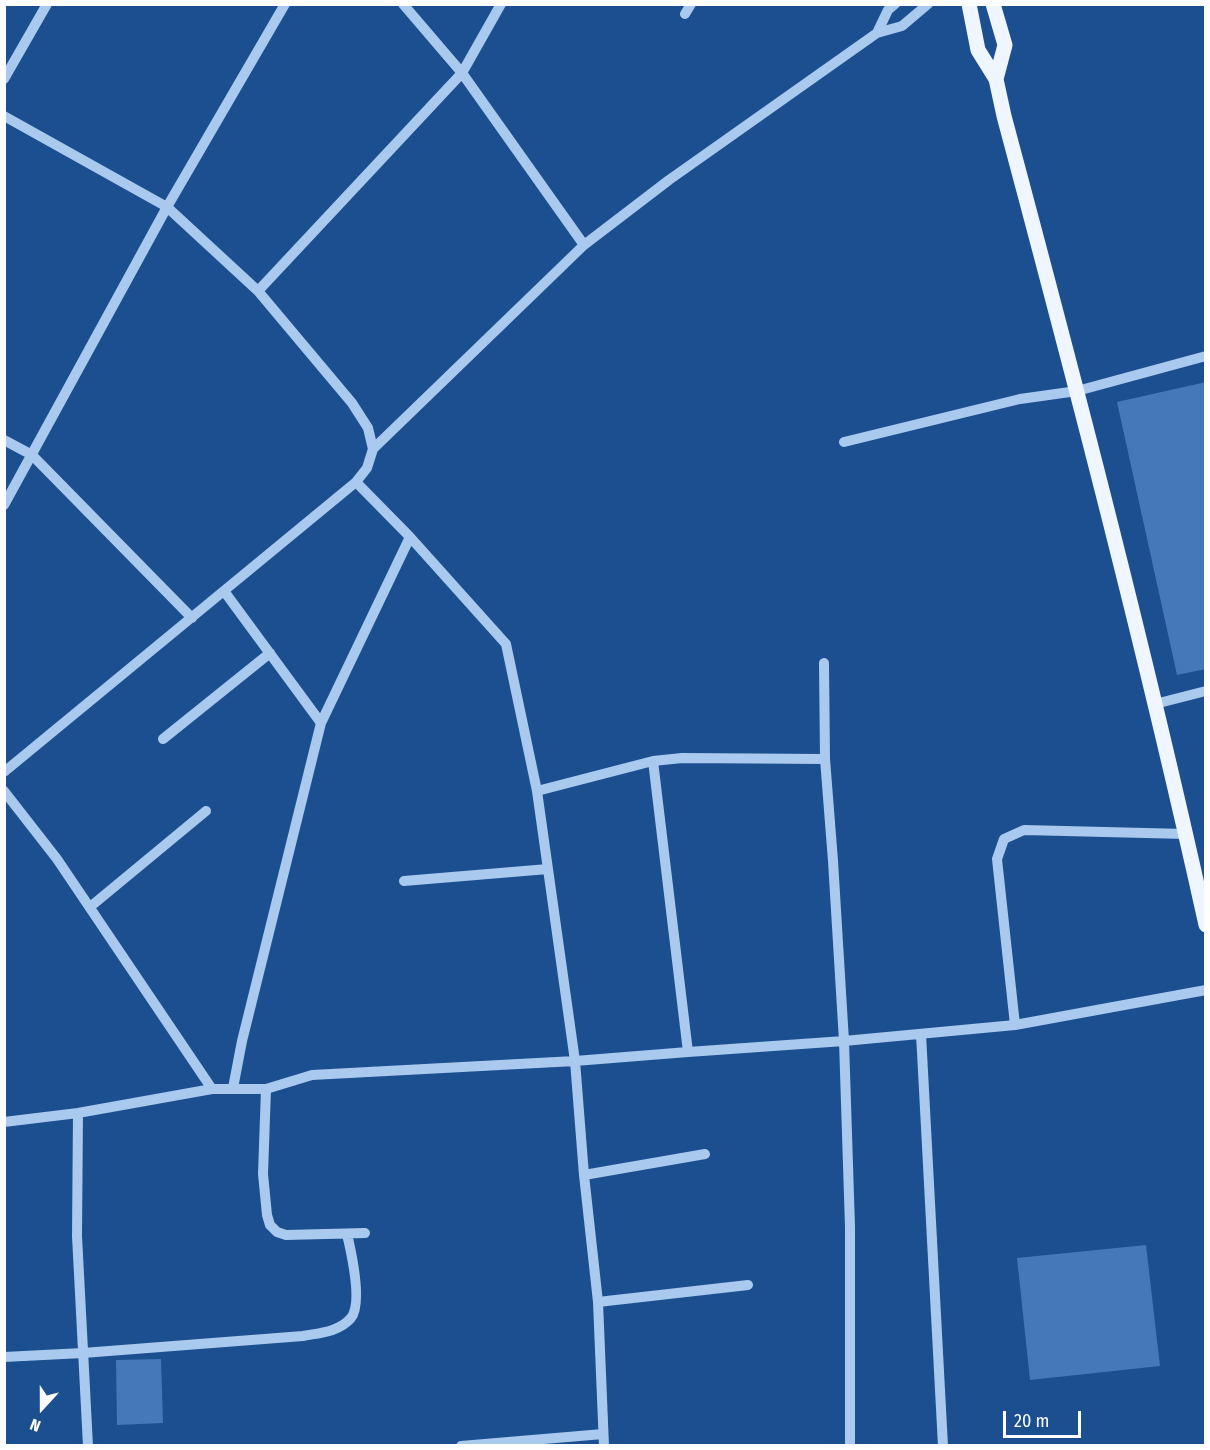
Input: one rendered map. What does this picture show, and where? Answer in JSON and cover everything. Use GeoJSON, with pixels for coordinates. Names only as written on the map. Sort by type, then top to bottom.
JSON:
{"type":"FeatureCollection","features":[{"type":"Feature","properties":{"kind":"main road"},"geometry":{"type":"LineString","coordinates":[[969,4],[978,50],[996,79],[1077,390],[1155,704],[1206,925]]}},
{"type":"Feature","properties":{"kind":"main road"},"geometry":{"type":"LineString","coordinates":[[993,4],[1005,45],[996,79]]}},
{"type":"Feature","properties":{"kind":"street"},"geometry":{"type":"LineString","coordinates":[[4,79],[46,4]]}},
{"type":"Feature","properties":{"kind":"street"},"geometry":{"type":"LineString","coordinates":[[4,505],[167,207],[285,4]]}},
{"type":"Feature","properties":{"kind":"street"},"geometry":{"type":"LineString","coordinates":[[403,4],[462,73],[584,245]]}},
{"type":"Feature","properties":{"kind":"street"},"geometry":{"type":"LineString","coordinates":[[258,291],[462,73],[501,4]]}},
{"type":"Feature","properties":{"kind":"street"},"geometry":{"type":"LineString","coordinates":[[877,33],[888,10],[895,4]]}},
{"type":"Feature","properties":{"kind":"street"},"geometry":{"type":"LineString","coordinates":[[4,772],[356,482],[367,468],[373,449],[584,245],[669,180],[877,33],[902,26],[928,4]]}},
{"type":"Feature","properties":{"kind":"street"},"geometry":{"type":"LineString","coordinates":[[4,116],[167,207],[258,291],[352,404],[368,428],[373,449]]}},
{"type":"Feature","properties":{"kind":"street"},"geometry":{"type":"LineString","coordinates":[[844,442],[1020,399],[1077,390],[1206,356]]}},
{"type":"Feature","properties":{"kind":"street"},"geometry":{"type":"LineString","coordinates":[[4,440],[32,455],[192,618]]}},
{"type":"Feature","properties":{"kind":"street"},"geometry":{"type":"LineString","coordinates":[[356,482],[410,537],[506,644],[537,791],[575,1061],[584,1175],[598,1302],[603,1440],[461,1446]]}},
{"type":"Feature","properties":{"kind":"street"},"geometry":{"type":"LineString","coordinates":[[232,1088],[321,723],[410,537]]}},
{"type":"Feature","properties":{"kind":"street"},"geometry":{"type":"LineString","coordinates":[[224,591],[321,723]]}},
{"type":"Feature","properties":{"kind":"street"},"geometry":{"type":"LineString","coordinates":[[163,739],[270,653]]}},
{"type":"Feature","properties":{"kind":"street"},"geometry":{"type":"LineString","coordinates":[[825,663],[825,759],[844,1041],[850,1227],[850,1446]]}},
{"type":"Feature","properties":{"kind":"street"},"geometry":{"type":"LineString","coordinates":[[1155,704],[1206,691]]}},
{"type":"Feature","properties":{"kind":"street"},"geometry":{"type":"LineString","coordinates":[[537,791],[653,761],[682,758],[825,759]]}},
{"type":"Feature","properties":{"kind":"street"},"geometry":{"type":"LineString","coordinates":[[653,761],[688,1052]]}},
{"type":"Feature","properties":{"kind":"street"},"geometry":{"type":"LineString","coordinates":[[4,791],[57,859],[212,1089]]}},
{"type":"Feature","properties":{"kind":"street"},"geometry":{"type":"LineString","coordinates":[[90,907],[206,812]]}},
{"type":"Feature","properties":{"kind":"street"},"geometry":{"type":"LineString","coordinates":[[1015,1025],[997,860],[1004,839],[1024,830],[1186,834]]}},
{"type":"Feature","properties":{"kind":"street"},"geometry":{"type":"LineString","coordinates":[[404,880],[548,869]]}},
{"type":"Feature","properties":{"kind":"street"},"geometry":{"type":"LineString","coordinates":[[4,1122],[78,1113],[212,1089],[266,1089],[312,1075],[575,1061],[844,1041],[1015,1025],[1206,990]]}},
{"type":"Feature","properties":{"kind":"street"},"geometry":{"type":"LineString","coordinates":[[921,1034],[943,1446]]}},
{"type":"Feature","properties":{"kind":"street"},"geometry":{"type":"LineString","coordinates":[[266,1089],[263,1174],[270,1225],[277,1232],[286,1235],[365,1233]]}},
{"type":"Feature","properties":{"kind":"street"},"geometry":{"type":"LineString","coordinates":[[78,1113],[77,1236],[88,1446]]}},
{"type":"Feature","properties":{"kind":"street"},"geometry":{"type":"LineString","coordinates":[[584,1175],[705,1154]]}},
{"type":"Feature","properties":{"kind":"street"},"geometry":{"type":"LineString","coordinates":[[4,1357],[303,1336],[333,1330],[352,1317],[356,1308],[353,1259],[346,1234]]}},
{"type":"Feature","properties":{"kind":"street"},"geometry":{"type":"LineString","coordinates":[[598,1302],[748,1285]]}},
{"type":"Feature","properties":{"kind":"building"},"geometry":{"type":"Polygon","coordinates":[[[1206,382],[1206,669],[1177,675],[1117,402],[1206,382]]]}},
{"type":"Feature","properties":{"kind":"building"},"geometry":{"type":"Polygon","coordinates":[[[1146,1245],[1160,1366],[1030,1380],[1017,1258],[1146,1245]]]}},
{"type":"Feature","properties":{"kind":"building"},"geometry":{"type":"Polygon","coordinates":[[[161,1359],[163,1423],[117,1425],[116,1360],[161,1359]]]}}]}
